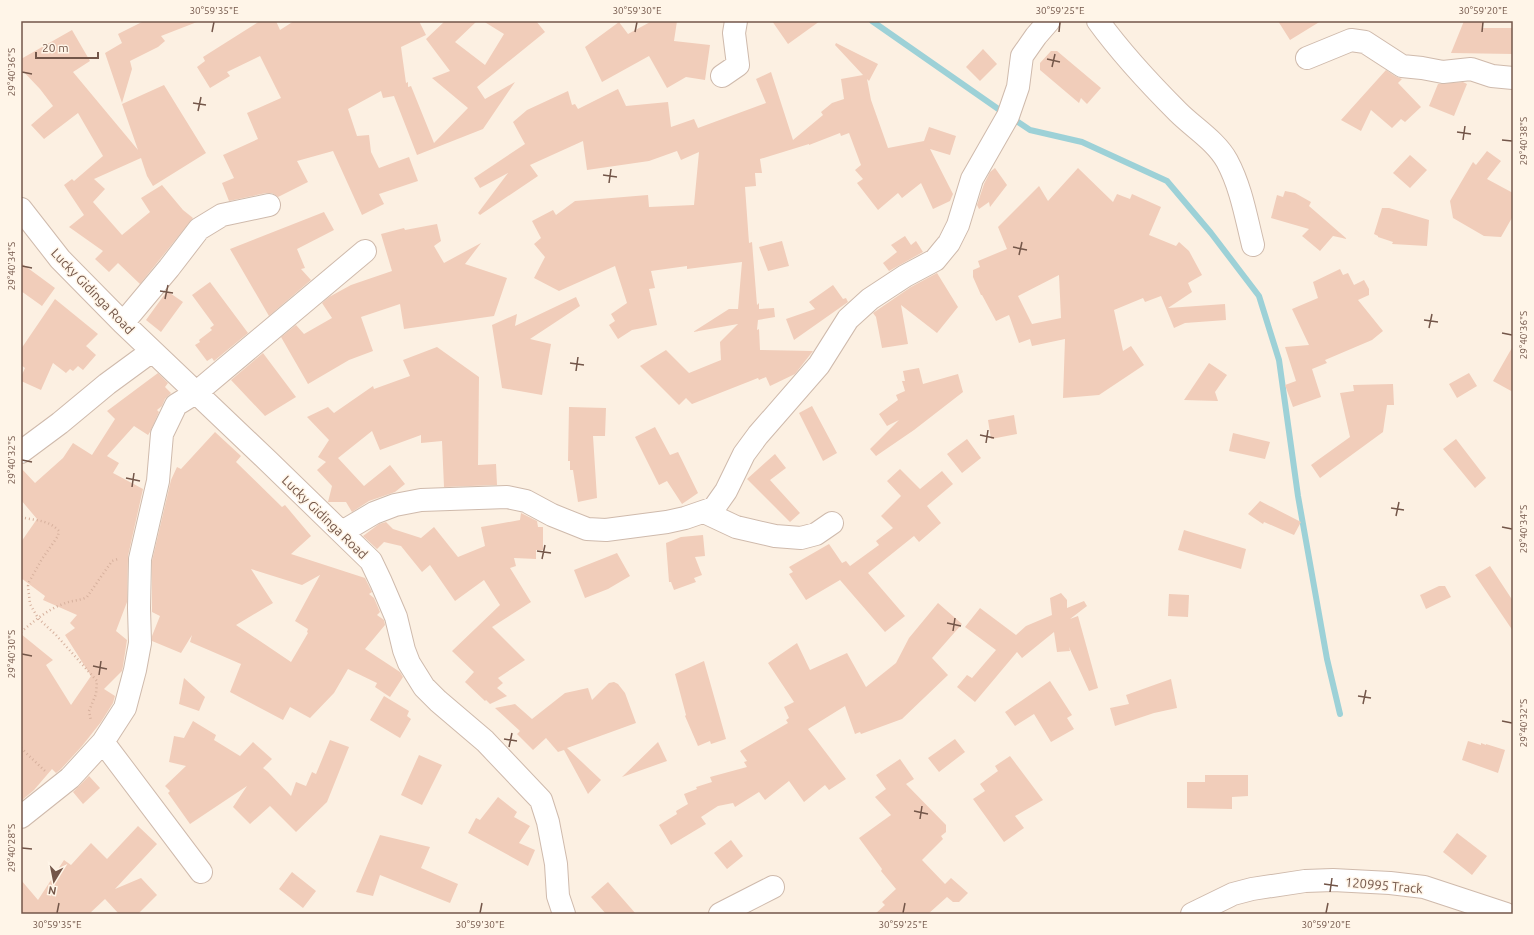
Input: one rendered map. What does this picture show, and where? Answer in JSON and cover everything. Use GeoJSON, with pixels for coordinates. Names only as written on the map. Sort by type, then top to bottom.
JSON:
{"type":"FeatureCollection","features":[{"type":"Feature","properties":{"kind":"street"},"geometry":{"type":"LineString","coordinates":[[722,76],[738,65],[734,33],[736,21]]}},
{"type":"Feature","properties":{"kind":"street"},"geometry":{"type":"LineString","coordinates":[[342,532],[374,513],[395,505],[421,500],[507,497],[526,501],[552,515],[581,527],[606,530],[666,522],[714,508],[737,471],[744,454],[758,435],[819,365],[848,319],[870,299],[905,276],[935,260],[949,243],[958,225],[972,179],[1008,116],[1018,87],[1022,56],[1049,21]]}},
{"type":"Feature","properties":{"kind":"street"},"geometry":{"type":"LineString","coordinates":[[1098,21],[1141,74],[1179,113],[1211,142],[1226,160],[1240,191],[1253,245]]}},
{"type":"Feature","properties":{"kind":"street"},"geometry":{"type":"LineString","coordinates":[[1307,58],[1351,40],[1365,42],[1402,66],[1443,72],[1470,69],[1492,76],[1513,78]]}},
{"type":"Feature","properties":{"kind":"street"},"geometry":{"type":"LineString","coordinates":[[123,323],[199,229],[222,215],[269,206]]}},
{"type":"Feature","properties":{"kind":"street","name":"Lucky Gidinga Road"},"geometry":{"type":"LineString","coordinates":[[21,209],[60,259],[123,323],[197,392],[371,561],[396,617],[404,650],[409,663],[424,687],[438,702],[485,741],[541,800],[548,822],[556,864],[558,896],[564,914]]}},
{"type":"Feature","properties":{"kind":"street"},"geometry":{"type":"LineString","coordinates":[[21,817],[70,778],[103,742],[125,708],[140,643],[140,559],[158,481],[162,434],[176,405],[197,392],[365,252]]}},
{"type":"Feature","properties":{"kind":"street"},"geometry":{"type":"LineString","coordinates":[[21,452],[60,423],[107,384],[152,351]]}},
{"type":"Feature","properties":{"kind":"street"},"geometry":{"type":"LineString","coordinates":[[704,512],[736,527],[775,536],[801,538],[816,534],[832,523]]}},
{"type":"Feature","properties":{"kind":"street"},"geometry":{"type":"LineString","coordinates":[[103,742],[201,872]]}},
{"type":"Feature","properties":{"kind":"street","name":"120995 Track"},"geometry":{"type":"LineString","coordinates":[[1192,914],[1233,894],[1252,889],[1333,880],[1390,883],[1424,887],[1506,914]]}},
{"type":"Feature","properties":{"kind":"street"},"geometry":{"type":"LineString","coordinates":[[720,914],[773,887]]}},
{"type":"Feature","properties":{"kind":"path"},"geometry":{"type":"LineString","coordinates":[[21,517],[45,521],[59,531],[58,536],[42,559],[28,586],[30,604],[38,618],[56,635],[97,681],[96,694],[89,711],[91,723],[103,742]]}},
{"type":"Feature","properties":{"kind":"path"},"geometry":{"type":"LineString","coordinates":[[21,632],[38,618],[62,604],[82,600],[88,597],[112,561],[123,558],[140,559]]}},
{"type":"Feature","properties":{"kind":"path"},"geometry":{"type":"LineString","coordinates":[[21,748],[61,786]]}},
{"type":"Feature","properties":{"kind":"building"},"geometry":{"type":"Polygon","coordinates":[[[144,21],[197,22],[161,36],[165,41],[158,47],[130,61],[132,69],[122,103],[105,53],[122,43],[118,34],[144,21]]]}},
{"type":"Feature","properties":{"kind":"building"},"geometry":{"type":"Polygon","coordinates":[[[260,21],[276,21],[280,30],[294,21],[419,21],[426,35],[401,47],[406,83],[408,82],[408,87],[411,86],[434,143],[468,108],[432,78],[450,71],[426,39],[445,21],[477,21],[455,42],[485,65],[504,34],[483,21],[536,21],[545,32],[477,87],[485,99],[515,82],[483,129],[417,155],[394,96],[383,98],[381,91],[348,109],[357,136],[369,135],[371,152],[379,168],[409,157],[418,181],[379,194],[384,204],[362,215],[333,151],[297,161],[308,182],[278,197],[272,193],[266,193],[229,201],[222,183],[234,178],[223,155],[258,139],[247,113],[281,98],[260,56],[227,72],[230,76],[210,88],[197,67],[205,61],[203,57],[260,21]]]}},
{"type":"Feature","properties":{"kind":"building"},"geometry":{"type":"Polygon","coordinates":[[[652,21],[677,21],[674,41],[710,45],[705,80],[686,77],[667,88],[649,56],[602,82],[585,47],[619,22],[628,34],[652,21]]]}},
{"type":"Feature","properties":{"kind":"building"},"geometry":{"type":"Polygon","coordinates":[[[772,21],[820,21],[788,44],[772,21]]]}},
{"type":"Feature","properties":{"kind":"building"},"geometry":{"type":"Polygon","coordinates":[[[1278,21],[1321,21],[1290,40],[1278,21]]]}},
{"type":"Feature","properties":{"kind":"building"},"geometry":{"type":"Polygon","coordinates":[[[1464,21],[1484,21],[1482,28],[1513,28],[1513,54],[1451,53],[1464,21]]]}},
{"type":"Feature","properties":{"kind":"building"},"geometry":{"type":"Polygon","coordinates":[[[72,30],[90,61],[73,72],[138,150],[122,104],[164,85],[206,153],[153,186],[147,176],[141,158],[94,179],[105,189],[93,202],[122,235],[150,212],[141,198],[162,185],[183,210],[193,218],[140,284],[118,263],[109,272],[95,259],[103,251],[69,227],[84,215],[64,185],[72,179],[74,181],[103,156],[78,113],[44,139],[31,125],[53,106],[40,89],[21,69],[21,59],[72,30]]]}},
{"type":"Feature","properties":{"kind":"building"},"geometry":{"type":"Polygon","coordinates":[[[836,43],[878,64],[869,81],[867,79],[871,100],[888,148],[924,141],[929,127],[956,136],[950,155],[930,149],[953,194],[950,201],[933,209],[921,183],[902,198],[898,193],[878,210],[857,183],[863,179],[855,170],[861,165],[849,133],[841,136],[840,133],[809,145],[760,159],[762,173],[755,173],[756,186],[745,187],[749,243],[752,242],[757,305],[759,303],[759,309],[774,308],[775,317],[758,320],[757,330],[759,329],[760,350],[813,351],[795,374],[770,386],[766,377],[759,380],[758,378],[692,404],[686,398],[679,405],[640,366],[666,350],[689,373],[721,360],[720,342],[738,324],[693,332],[729,309],[738,309],[742,262],[687,269],[687,266],[651,271],[655,288],[649,289],[657,325],[632,330],[618,339],[609,325],[615,321],[611,314],[627,303],[615,266],[559,291],[534,278],[545,257],[534,244],[541,238],[532,221],[553,210],[556,215],[575,201],[648,195],[649,207],[694,205],[699,152],[681,160],[677,151],[649,161],[587,170],[583,141],[530,165],[538,176],[480,215],[478,213],[508,173],[480,188],[474,178],[525,144],[513,122],[527,110],[568,91],[572,105],[575,104],[578,109],[618,89],[626,106],[668,102],[671,127],[694,119],[698,128],[766,103],[756,79],[771,72],[793,140],[823,115],[821,112],[832,103],[844,99],[841,79],[863,75],[835,45],[836,43]]]}},
{"type":"Feature","properties":{"kind":"building"},"geometry":{"type":"Polygon","coordinates":[[[983,49],[997,64],[980,81],[966,67],[983,49]]]}},
{"type":"Feature","properties":{"kind":"building"},"geometry":{"type":"Polygon","coordinates":[[[1051,51],[1057,51],[1101,88],[1087,104],[1081,98],[1079,103],[1040,70],[1040,63],[1051,51]]]}},
{"type":"Feature","properties":{"kind":"building"},"geometry":{"type":"Polygon","coordinates":[[[1386,70],[1402,79],[1398,83],[1421,107],[1405,122],[1401,119],[1392,128],[1371,110],[1361,131],[1341,120],[1386,70]]]}},
{"type":"Feature","properties":{"kind":"building"},"geometry":{"type":"Polygon","coordinates":[[[1463,82],[1467,84],[1454,116],[1429,106],[1438,84],[1463,82]]]}},
{"type":"Feature","properties":{"kind":"building"},"geometry":{"type":"Polygon","coordinates":[[[1487,151],[1501,161],[1487,179],[1513,193],[1513,216],[1501,237],[1484,236],[1453,218],[1450,201],[1473,162],[1476,165],[1487,151]]]}},
{"type":"Feature","properties":{"kind":"building"},"geometry":{"type":"Polygon","coordinates":[[[1410,155],[1427,170],[1410,188],[1393,173],[1410,155]]]}},
{"type":"Feature","properties":{"kind":"building"},"geometry":{"type":"Polygon","coordinates":[[[995,168],[1007,185],[990,207],[989,202],[979,209],[977,205],[984,184],[990,172],[995,168]]]}},
{"type":"Feature","properties":{"kind":"building"},"geometry":{"type":"Polygon","coordinates":[[[1078,168],[1113,202],[1117,194],[1130,199],[1132,194],[1161,207],[1149,235],[1176,246],[1179,242],[1189,251],[1202,275],[1188,283],[1192,292],[1168,308],[1225,304],[1226,320],[1185,323],[1174,328],[1161,296],[1145,302],[1143,298],[1114,310],[1123,351],[1131,346],[1144,365],[1099,395],[1063,398],[1065,339],[1032,346],[1030,339],[1019,343],[1009,315],[996,321],[981,295],[973,277],[973,270],[980,267],[978,261],[1007,249],[998,227],[1039,186],[1048,201],[1078,168]],[[1059,275],[1018,296],[1032,324],[1061,318],[1059,275]]]}},
{"type":"Feature","properties":{"kind":"building"},"geometry":{"type":"Polygon","coordinates":[[[1285,191],[1295,193],[1311,202],[1309,206],[1347,239],[1333,236],[1320,251],[1302,236],[1309,229],[1271,218],[1277,195],[1283,197],[1285,191]]]}},
{"type":"Feature","properties":{"kind":"building"},"geometry":{"type":"Polygon","coordinates":[[[1382,208],[1389,208],[1429,220],[1427,246],[1392,244],[1393,242],[1378,237],[1374,234],[1382,208]]]}},
{"type":"Feature","properties":{"kind":"building"},"geometry":{"type":"Polygon","coordinates":[[[324,212],[334,230],[297,249],[305,268],[301,269],[311,280],[269,316],[230,249],[324,212]]]}},
{"type":"Feature","properties":{"kind":"building"},"geometry":{"type":"Polygon","coordinates":[[[437,224],[441,241],[434,246],[444,263],[481,243],[465,264],[507,278],[494,316],[404,329],[400,304],[361,317],[373,351],[349,360],[308,384],[281,337],[296,325],[304,334],[332,318],[322,303],[329,297],[351,285],[392,271],[381,234],[404,228],[405,230],[437,224]]]}},
{"type":"Feature","properties":{"kind":"building"},"geometry":{"type":"Polygon","coordinates":[[[905,236],[911,245],[916,241],[923,252],[889,271],[883,263],[897,252],[891,245],[905,236]]]}},
{"type":"Feature","properties":{"kind":"building"},"geometry":{"type":"Polygon","coordinates":[[[782,241],[789,266],[768,271],[759,247],[782,241]]]}},
{"type":"Feature","properties":{"kind":"building"},"geometry":{"type":"Polygon","coordinates":[[[21,263],[55,288],[42,306],[21,291],[21,263]]]}},
{"type":"Feature","properties":{"kind":"building"},"geometry":{"type":"Polygon","coordinates":[[[1340,269],[1343,275],[1348,273],[1354,285],[1364,280],[1369,289],[1369,295],[1358,300],[1383,331],[1372,340],[1325,360],[1327,363],[1312,369],[1321,397],[1293,407],[1285,385],[1296,381],[1285,347],[1309,345],[1292,309],[1318,298],[1313,282],[1340,269]]]}},
{"type":"Feature","properties":{"kind":"building"},"geometry":{"type":"Polygon","coordinates":[[[937,273],[958,307],[937,333],[901,305],[908,344],[882,348],[876,317],[873,313],[911,287],[937,273]]]}},
{"type":"Feature","properties":{"kind":"building"},"geometry":{"type":"Polygon","coordinates":[[[210,282],[248,333],[214,361],[212,358],[207,361],[195,345],[212,330],[210,328],[214,325],[192,295],[210,282]]]}},
{"type":"Feature","properties":{"kind":"building"},"geometry":{"type":"Polygon","coordinates":[[[833,285],[843,299],[846,298],[848,302],[794,340],[786,319],[815,309],[809,302],[833,285]]]}},
{"type":"Feature","properties":{"kind":"building"},"geometry":{"type":"Polygon","coordinates":[[[167,291],[183,302],[161,332],[146,320],[167,291]]]}},
{"type":"Feature","properties":{"kind":"building"},"geometry":{"type":"Polygon","coordinates":[[[576,297],[580,306],[530,339],[551,344],[542,395],[502,388],[492,325],[517,314],[515,326],[576,297]]]}},
{"type":"Feature","properties":{"kind":"building"},"geometry":{"type":"Polygon","coordinates":[[[55,299],[98,334],[86,346],[96,355],[83,370],[78,366],[73,371],[70,369],[66,373],[53,363],[41,390],[21,381],[25,368],[21,365],[21,349],[55,299]]]}},
{"type":"Feature","properties":{"kind":"building"},"geometry":{"type":"Polygon","coordinates":[[[1513,346],[1513,392],[1493,381],[1513,346]]]}},
{"type":"Feature","properties":{"kind":"building"},"geometry":{"type":"Polygon","coordinates":[[[437,347],[479,377],[478,465],[496,464],[497,485],[444,487],[442,441],[421,443],[421,435],[380,450],[372,431],[338,458],[364,486],[390,465],[405,484],[395,492],[369,501],[352,512],[346,502],[328,502],[332,486],[317,470],[326,462],[318,457],[329,440],[307,417],[328,407],[334,413],[373,386],[374,389],[410,376],[403,360],[437,347]]]}},
{"type":"Feature","properties":{"kind":"building"},"geometry":{"type":"Polygon","coordinates":[[[263,353],[296,397],[265,416],[231,380],[263,353]]]}},
{"type":"Feature","properties":{"kind":"building"},"geometry":{"type":"Polygon","coordinates":[[[1209,363],[1227,375],[1215,392],[1218,401],[1184,400],[1209,363]]]}},
{"type":"Feature","properties":{"kind":"building"},"geometry":{"type":"Polygon","coordinates":[[[919,368],[923,384],[958,374],[963,392],[914,430],[876,456],[870,449],[899,420],[887,426],[879,414],[898,400],[896,395],[905,391],[902,381],[905,381],[903,371],[919,368]]]}},
{"type":"Feature","properties":{"kind":"building"},"geometry":{"type":"Polygon","coordinates":[[[158,373],[168,383],[165,387],[171,393],[165,399],[162,406],[157,410],[159,412],[150,432],[148,435],[134,426],[107,456],[119,463],[113,473],[143,489],[128,556],[127,602],[116,631],[127,640],[123,666],[122,671],[104,689],[115,696],[113,703],[101,722],[61,769],[56,773],[52,769],[34,790],[21,801],[21,634],[53,660],[46,665],[71,705],[91,676],[65,635],[75,628],[70,623],[77,615],[43,600],[45,596],[21,578],[21,542],[37,519],[21,500],[21,468],[35,483],[63,458],[73,443],[92,455],[115,419],[107,411],[158,373]]]}},
{"type":"Feature","properties":{"kind":"building"},"geometry":{"type":"Polygon","coordinates":[[[1469,373],[1477,386],[1457,398],[1449,384],[1469,373]]]}},
{"type":"Feature","properties":{"kind":"building"},"geometry":{"type":"Polygon","coordinates":[[[1393,384],[1394,405],[1387,405],[1383,432],[1320,478],[1311,465],[1350,437],[1340,393],[1354,391],[1353,385],[1393,384]]]}},
{"type":"Feature","properties":{"kind":"building"},"geometry":{"type":"Polygon","coordinates":[[[812,406],[837,453],[823,461],[799,413],[812,406]]]}},
{"type":"Feature","properties":{"kind":"building"},"geometry":{"type":"Polygon","coordinates":[[[569,407],[606,408],[605,436],[593,436],[597,498],[578,502],[573,470],[570,470],[570,461],[568,461],[569,407]]]}},
{"type":"Feature","properties":{"kind":"building"},"geometry":{"type":"Polygon","coordinates":[[[1014,415],[1017,434],[991,439],[988,420],[1014,415]]]}},
{"type":"Feature","properties":{"kind":"building"},"geometry":{"type":"Polygon","coordinates":[[[655,427],[670,455],[678,452],[698,493],[682,504],[667,481],[659,485],[635,437],[655,427]]]}},
{"type":"Feature","properties":{"kind":"building"},"geometry":{"type":"Polygon","coordinates":[[[215,432],[241,456],[236,462],[282,507],[285,505],[311,536],[291,554],[365,578],[372,592],[369,594],[374,598],[380,612],[377,615],[384,620],[385,625],[365,649],[400,672],[403,677],[390,697],[375,687],[377,683],[348,669],[334,693],[310,718],[290,707],[283,720],[230,692],[241,664],[190,642],[192,635],[181,653],[152,641],[152,636],[160,616],[152,612],[152,561],[171,480],[177,467],[181,469],[215,432]],[[251,569],[273,603],[236,625],[291,662],[308,633],[308,629],[295,621],[320,575],[302,585],[251,569]]]}},
{"type":"Feature","properties":{"kind":"building"},"geometry":{"type":"Polygon","coordinates":[[[1233,433],[1270,442],[1265,459],[1229,451],[1233,433]]]}},
{"type":"Feature","properties":{"kind":"building"},"geometry":{"type":"Polygon","coordinates":[[[967,439],[981,458],[962,473],[947,454],[967,439]]]}},
{"type":"Feature","properties":{"kind":"building"},"geometry":{"type":"Polygon","coordinates":[[[1456,439],[1486,478],[1475,488],[1443,449],[1456,439]]]}},
{"type":"Feature","properties":{"kind":"building"},"geometry":{"type":"Polygon","coordinates":[[[775,454],[786,468],[770,480],[800,513],[790,522],[747,479],[775,454]]]}},
{"type":"Feature","properties":{"kind":"building"},"geometry":{"type":"Polygon","coordinates":[[[900,469],[920,489],[942,471],[953,484],[927,506],[941,523],[919,542],[914,536],[868,573],[905,616],[885,632],[840,580],[806,600],[789,574],[793,572],[789,567],[829,544],[842,563],[846,561],[850,566],[879,545],[876,541],[893,528],[881,516],[901,496],[887,481],[900,469]]]}},
{"type":"Feature","properties":{"kind":"building"},"geometry":{"type":"Polygon","coordinates":[[[1260,501],[1301,522],[1294,535],[1264,522],[1263,524],[1248,514],[1260,501]]]}},
{"type":"Feature","properties":{"kind":"building"},"geometry":{"type":"Polygon","coordinates":[[[521,513],[537,521],[538,527],[543,527],[543,550],[536,550],[536,559],[514,558],[516,566],[510,568],[531,602],[492,627],[525,660],[498,678],[503,683],[497,688],[507,696],[490,704],[465,682],[474,672],[452,651],[500,605],[484,580],[455,601],[430,565],[422,572],[401,546],[384,542],[377,549],[363,536],[379,524],[386,522],[393,529],[421,538],[434,527],[458,557],[485,546],[481,527],[520,520],[521,513]]]}},
{"type":"Feature","properties":{"kind":"building"},"geometry":{"type":"Polygon","coordinates":[[[1184,530],[1246,549],[1241,569],[1178,550],[1184,530]]]}},
{"type":"Feature","properties":{"kind":"building"},"geometry":{"type":"Polygon","coordinates":[[[703,535],[705,556],[695,557],[702,575],[694,578],[696,582],[674,590],[671,582],[669,582],[666,543],[681,537],[703,535]]]}},
{"type":"Feature","properties":{"kind":"building"},"geometry":{"type":"Polygon","coordinates":[[[617,553],[630,576],[608,589],[585,598],[574,570],[617,553]]]}},
{"type":"Feature","properties":{"kind":"building"},"geometry":{"type":"Polygon","coordinates":[[[1490,566],[1513,601],[1513,631],[1475,575],[1490,566]]]}},
{"type":"Feature","properties":{"kind":"building"},"geometry":{"type":"Polygon","coordinates":[[[1439,586],[1445,586],[1451,597],[1426,609],[1420,595],[1439,586]]]}},
{"type":"Feature","properties":{"kind":"building"},"geometry":{"type":"Polygon","coordinates":[[[1061,593],[1067,600],[1067,608],[1084,601],[1087,606],[1070,619],[1078,616],[1098,688],[1089,691],[1069,647],[1070,651],[1057,652],[1054,632],[1022,658],[1017,652],[975,702],[957,687],[967,675],[972,678],[996,650],[965,627],[980,608],[1016,635],[1026,626],[1052,615],[1050,598],[1061,593]]]}},
{"type":"Feature","properties":{"kind":"building"},"geometry":{"type":"Polygon","coordinates":[[[1169,594],[1189,595],[1188,617],[1168,616],[1169,594]]]}},
{"type":"Feature","properties":{"kind":"building"},"geometry":{"type":"Polygon","coordinates":[[[938,603],[962,624],[932,658],[948,675],[902,719],[861,734],[860,732],[855,734],[845,706],[808,729],[846,779],[829,790],[825,785],[804,802],[789,781],[765,800],[759,792],[735,807],[733,803],[718,806],[701,817],[706,824],[671,845],[659,825],[677,814],[676,811],[688,804],[684,794],[697,789],[696,787],[712,782],[710,777],[747,767],[744,762],[747,761],[740,751],[788,723],[786,720],[789,718],[784,707],[794,702],[768,663],[797,643],[810,670],[847,653],[866,687],[896,663],[909,638],[938,603]]]}},
{"type":"Feature","properties":{"kind":"building"},"geometry":{"type":"Polygon","coordinates":[[[704,661],[726,739],[711,744],[710,741],[698,746],[685,716],[686,715],[675,674],[704,661]]]}},
{"type":"Feature","properties":{"kind":"building"},"geometry":{"type":"Polygon","coordinates":[[[184,678],[205,697],[199,711],[179,704],[184,678]]]}},
{"type":"Feature","properties":{"kind":"building"},"geometry":{"type":"Polygon","coordinates":[[[1171,679],[1177,708],[1154,713],[1115,726],[1110,708],[1129,704],[1126,695],[1171,679]]]}},
{"type":"Feature","properties":{"kind":"building"},"geometry":{"type":"Polygon","coordinates":[[[1050,681],[1072,715],[1067,718],[1074,729],[1051,742],[1034,714],[1015,726],[1005,712],[1050,681]]]}},
{"type":"Feature","properties":{"kind":"building"},"geometry":{"type":"Polygon","coordinates":[[[614,682],[618,684],[625,693],[636,723],[567,748],[601,780],[588,794],[564,750],[558,752],[546,738],[533,750],[517,734],[520,731],[495,708],[515,704],[532,719],[565,693],[588,688],[592,700],[609,683],[614,682]]]}},
{"type":"Feature","properties":{"kind":"building"},"geometry":{"type":"Polygon","coordinates":[[[384,696],[409,711],[407,716],[411,719],[400,738],[370,720],[384,696]]]}},
{"type":"Feature","properties":{"kind":"building"},"geometry":{"type":"Polygon","coordinates":[[[193,721],[216,735],[214,740],[240,756],[253,742],[272,759],[263,768],[291,796],[296,782],[306,786],[312,772],[316,774],[330,740],[349,747],[327,802],[296,832],[270,806],[250,824],[233,807],[247,786],[190,824],[168,793],[170,791],[165,786],[186,766],[169,762],[174,736],[184,738],[193,721]]]}},
{"type":"Feature","properties":{"kind":"building"},"geometry":{"type":"Polygon","coordinates":[[[955,739],[965,752],[939,772],[928,758],[955,739]]]}},
{"type":"Feature","properties":{"kind":"building"},"geometry":{"type":"Polygon","coordinates":[[[1468,741],[1481,745],[1481,743],[1486,744],[1505,750],[1498,773],[1462,760],[1468,741]]]}},
{"type":"Feature","properties":{"kind":"building"},"geometry":{"type":"Polygon","coordinates":[[[658,742],[667,761],[622,777],[658,742]]]}},
{"type":"Feature","properties":{"kind":"building"},"geometry":{"type":"Polygon","coordinates":[[[419,755],[442,765],[422,805],[401,795],[419,755]]]}},
{"type":"Feature","properties":{"kind":"building"},"geometry":{"type":"Polygon","coordinates":[[[1010,756],[1043,800],[1015,816],[1024,828],[1004,842],[973,799],[985,791],[980,784],[998,771],[995,766],[1010,756]]]}},
{"type":"Feature","properties":{"kind":"building"},"geometry":{"type":"Polygon","coordinates":[[[900,759],[914,779],[906,784],[946,825],[946,832],[941,836],[943,839],[922,860],[945,884],[951,878],[968,893],[959,902],[953,902],[947,897],[928,914],[875,914],[885,905],[882,902],[896,889],[881,871],[882,869],[859,838],[891,815],[875,797],[886,789],[876,775],[900,759]]]}},
{"type":"Feature","properties":{"kind":"building"},"geometry":{"type":"Polygon","coordinates":[[[1205,775],[1248,775],[1248,796],[1232,797],[1232,809],[1187,808],[1187,782],[1205,782],[1205,775]]]}},
{"type":"Feature","properties":{"kind":"building"},"geometry":{"type":"Polygon","coordinates":[[[89,776],[100,788],[83,804],[73,792],[89,776]]]}},
{"type":"Feature","properties":{"kind":"building"},"geometry":{"type":"Polygon","coordinates":[[[498,797],[517,812],[514,817],[530,826],[519,843],[535,850],[528,866],[468,833],[476,818],[480,820],[498,797]]]}},
{"type":"Feature","properties":{"kind":"building"},"geometry":{"type":"Polygon","coordinates":[[[138,826],[157,844],[115,889],[141,878],[157,895],[138,914],[119,914],[105,899],[89,914],[21,914],[21,880],[38,900],[64,860],[71,865],[91,843],[107,859],[138,826]]]}},
{"type":"Feature","properties":{"kind":"building"},"geometry":{"type":"Polygon","coordinates":[[[1457,833],[1487,856],[1472,875],[1443,852],[1457,833]]]}},
{"type":"Feature","properties":{"kind":"building"},"geometry":{"type":"Polygon","coordinates":[[[380,835],[430,847],[421,868],[458,884],[450,903],[380,875],[373,896],[356,892],[380,835]]]}},
{"type":"Feature","properties":{"kind":"building"},"geometry":{"type":"Polygon","coordinates":[[[731,840],[743,856],[727,869],[714,853],[731,840]]]}},
{"type":"Feature","properties":{"kind":"building"},"geometry":{"type":"Polygon","coordinates":[[[292,872],[316,891],[303,908],[279,889],[292,872]]]}},
{"type":"Feature","properties":{"kind":"building"},"geometry":{"type":"Polygon","coordinates":[[[608,882],[636,914],[606,914],[591,897],[608,882]]]}},
{"type":"Feature","properties":{"kind":"waterway"},"geometry":{"type":"LineString","coordinates":[[872,21],[1004,113]]}},
{"type":"Feature","properties":{"kind":"waterway"},"geometry":{"type":"LineString","coordinates":[[1012,118],[1030,130],[1082,142],[1167,181],[1211,233],[1259,296],[1279,360],[1298,496],[1327,659],[1340,714]]}}]}
